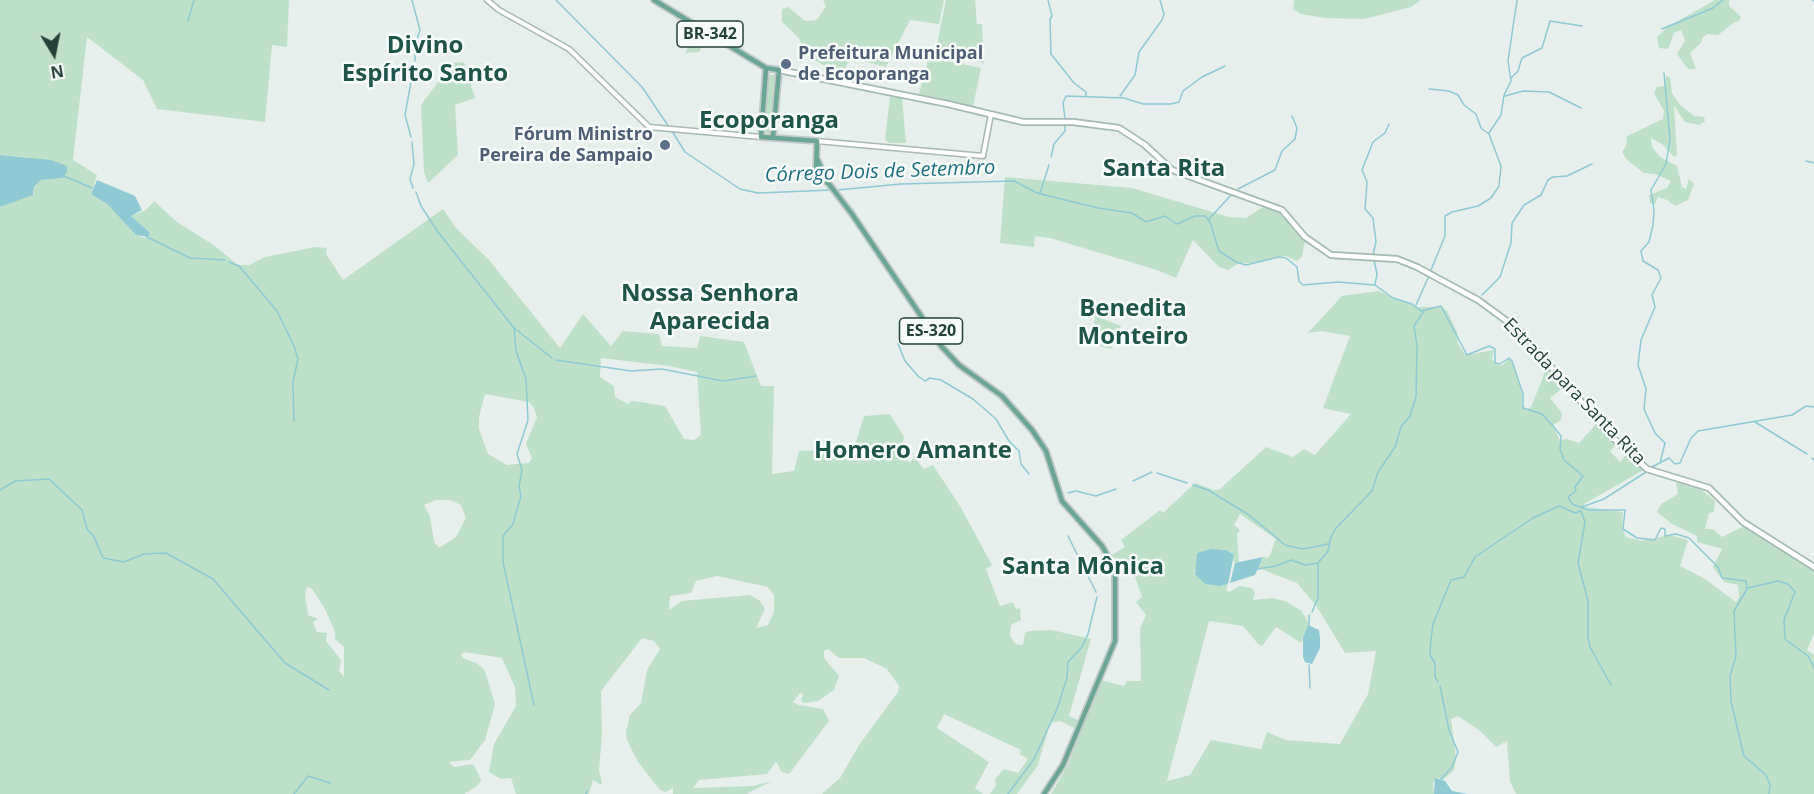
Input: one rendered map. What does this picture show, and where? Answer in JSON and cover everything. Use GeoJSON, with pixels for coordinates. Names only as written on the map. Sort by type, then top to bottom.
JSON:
{"type":"FeatureCollection","features":[{"type":"Feature","properties":{"kind":"main road","name":"BR-342"},"geometry":{"type":"LineString","coordinates":[[654,0],[766,68],[991,114]]}},
{"type":"Feature","properties":{"kind":"main road"},"geometry":{"type":"LineString","coordinates":[[766,68],[761,137],[817,141]]}},
{"type":"Feature","properties":{"kind":"main road"},"geometry":{"type":"LineString","coordinates":[[773,137],[779,70]]}},
{"type":"Feature","properties":{"kind":"main road","name":"Estrada para Santa Rita"},"geometry":{"type":"LineString","coordinates":[[991,114],[1023,122],[1072,122],[1119,128],[1145,145],[1172,170],[1282,210],[1305,237],[1331,255],[1397,259],[1418,267],[1478,300],[1520,330],[1611,436],[1647,469],[1709,488],[1743,522],[1814,567]]}},
{"type":"Feature","properties":{"kind":"main road","name":"ES-320"},"geometry":{"type":"LineString","coordinates":[[817,141],[816,156],[820,173],[942,347],[959,365],[1002,396],[1032,430],[1046,451],[1062,501],[1102,546],[1115,569],[1115,641],[1063,765],[1044,794]]}},
{"type":"Feature","properties":{"kind":"street"},"geometry":{"type":"LineString","coordinates":[[487,0],[509,16],[569,49],[649,127],[761,137]]}},
{"type":"Feature","properties":{"kind":"street"},"geometry":{"type":"LineString","coordinates":[[817,141],[983,156],[991,114]]}},
{"type":"Feature","properties":{"kind":"green space"},"geometry":{"type":"Polygon","coordinates":[[[0,0],[289,0],[287,47],[272,45],[265,122],[157,109],[143,80],[87,37],[73,160],[97,175],[91,194],[107,204],[136,235],[145,238],[150,234],[131,216],[146,210],[154,201],[177,222],[212,244],[238,265],[249,265],[265,257],[315,247],[327,248],[326,254],[343,280],[443,209],[456,228],[489,260],[560,348],[583,314],[611,346],[623,331],[659,334],[662,346],[697,348],[700,336],[744,342],[761,386],[774,386],[772,474],[794,471],[799,451],[849,449],[856,442],[864,416],[890,414],[904,437],[900,456],[910,462],[916,459],[924,469],[933,465],[960,506],[992,565],[986,569],[1000,606],[1013,602],[1016,609],[1020,608],[1021,620],[1011,625],[1010,635],[1015,644],[1023,645],[1025,633],[1029,631],[1052,630],[1091,639],[1069,716],[1080,721],[1076,729],[1060,721],[1050,723],[1038,765],[1017,794],[990,794],[996,786],[995,779],[1004,769],[1018,773],[1028,759],[1020,754],[1021,750],[944,714],[937,728],[989,762],[975,788],[983,794],[822,794],[840,778],[859,745],[898,692],[899,686],[887,669],[864,658],[839,658],[828,649],[824,651],[824,658],[839,676],[834,690],[818,701],[804,703],[801,701],[803,694],[800,693],[793,702],[823,709],[829,721],[789,774],[782,772],[776,762],[767,774],[699,780],[693,788],[753,786],[772,781],[746,794],[673,794],[673,788],[666,792],[660,790],[638,762],[627,740],[626,732],[630,715],[641,703],[647,670],[660,649],[654,641],[642,638],[601,691],[602,734],[599,771],[602,782],[601,785],[593,780],[589,794],[516,794],[511,778],[501,779],[489,772],[494,744],[516,706],[515,687],[502,658],[464,652],[461,654],[463,658],[478,664],[485,671],[495,704],[485,740],[470,760],[449,762],[454,767],[473,764],[479,775],[481,781],[464,794],[0,794],[0,207],[34,194],[34,188],[41,180],[63,178],[67,168],[25,157],[0,155],[0,0]],[[601,358],[600,377],[614,386],[615,397],[628,404],[631,401],[665,406],[684,439],[694,440],[701,435],[697,372],[669,366],[601,358]],[[485,394],[479,417],[479,429],[488,454],[507,465],[529,463],[532,458],[526,444],[537,417],[529,402],[485,394]],[[436,500],[424,505],[430,516],[434,542],[439,548],[456,537],[466,518],[461,505],[450,500],[436,500]],[[717,576],[696,581],[691,593],[670,596],[669,610],[682,601],[750,595],[760,601],[765,609],[756,628],[768,625],[774,612],[774,595],[768,587],[717,576]],[[307,587],[305,594],[308,615],[318,619],[313,622],[317,632],[327,633],[326,641],[341,660],[339,671],[344,677],[344,647],[335,639],[335,632],[325,609],[312,589],[307,587]]]}},
{"type":"Feature","properties":{"kind":"green space"},"geometry":{"type":"Polygon","coordinates":[[[823,0],[944,0],[939,24],[910,20],[886,67],[850,58],[842,76],[806,55],[799,38],[782,22],[782,9],[788,7],[805,21],[817,20],[826,6],[823,0]]]}},
{"type":"Feature","properties":{"kind":"green space"},"geometry":{"type":"Polygon","coordinates":[[[946,0],[975,0],[977,24],[982,24],[984,63],[935,54],[946,0]]]}},
{"type":"Feature","properties":{"kind":"green space"},"geometry":{"type":"Polygon","coordinates":[[[1294,0],[1421,0],[1411,7],[1364,19],[1324,18],[1301,14],[1293,9],[1294,0]]]}},
{"type":"Feature","properties":{"kind":"green space"},"geometry":{"type":"Polygon","coordinates":[[[1715,0],[1729,0],[1729,6],[1741,17],[1739,21],[1718,35],[1707,34],[1703,37],[1701,43],[1690,53],[1696,69],[1688,69],[1677,54],[1685,41],[1681,30],[1674,33],[1668,49],[1659,48],[1657,37],[1669,26],[1715,0]]]}},
{"type":"Feature","properties":{"kind":"green space"},"geometry":{"type":"Polygon","coordinates":[[[695,34],[701,49],[699,52],[685,53],[695,34]]]}},
{"type":"Feature","properties":{"kind":"green space"},"geometry":{"type":"Polygon","coordinates":[[[929,57],[981,68],[973,107],[919,94],[929,57]]]}},
{"type":"Feature","properties":{"kind":"green space"},"geometry":{"type":"Polygon","coordinates":[[[464,62],[475,98],[455,105],[458,155],[428,183],[424,172],[421,105],[452,63],[464,62]]]}},
{"type":"Feature","properties":{"kind":"green space"},"geometry":{"type":"Polygon","coordinates":[[[767,75],[775,75],[771,133],[763,133],[767,75]]]}},
{"type":"Feature","properties":{"kind":"green space"},"geometry":{"type":"Polygon","coordinates":[[[1666,76],[1670,77],[1672,93],[1681,106],[1694,116],[1704,117],[1705,121],[1699,125],[1685,122],[1674,106],[1677,155],[1674,157],[1662,144],[1651,138],[1652,147],[1660,157],[1677,166],[1682,187],[1686,189],[1689,179],[1694,184],[1688,200],[1675,206],[1658,197],[1655,204],[1650,203],[1649,195],[1667,188],[1671,181],[1655,174],[1644,173],[1627,160],[1622,152],[1626,146],[1627,136],[1663,119],[1664,111],[1654,93],[1657,87],[1665,86],[1666,76]]]}},
{"type":"Feature","properties":{"kind":"green space"},"geometry":{"type":"Polygon","coordinates":[[[890,97],[902,98],[906,143],[889,143],[885,139],[890,97]]]}},
{"type":"Feature","properties":{"kind":"green space"},"geometry":{"type":"Polygon","coordinates":[[[1005,177],[1132,188],[1229,217],[1246,218],[1263,207],[1269,206],[1281,211],[1306,237],[1302,256],[1297,261],[1286,256],[1257,263],[1239,263],[1228,270],[1219,267],[1193,240],[1176,278],[1157,270],[1050,238],[1035,236],[1034,247],[1000,243],[1005,177]]]}},
{"type":"Feature","properties":{"kind":"green space"},"geometry":{"type":"Polygon","coordinates":[[[1378,291],[1418,307],[1442,307],[1447,311],[1457,332],[1458,344],[1466,355],[1494,350],[1492,359],[1497,365],[1503,365],[1509,358],[1512,360],[1523,398],[1522,405],[1526,410],[1531,407],[1545,372],[1549,369],[1564,387],[1550,398],[1562,413],[1561,420],[1553,425],[1560,441],[1567,439],[1579,443],[1599,421],[1619,442],[1610,451],[1620,462],[1629,451],[1647,468],[1584,504],[1585,507],[1623,512],[1622,528],[1626,537],[1642,541],[1669,535],[1688,540],[1680,566],[1705,579],[1736,602],[1739,598],[1738,585],[1724,582],[1713,567],[1722,549],[1697,542],[1697,536],[1672,524],[1657,512],[1661,504],[1678,494],[1676,482],[1702,490],[1715,501],[1714,512],[1709,513],[1705,529],[1713,529],[1722,537],[1744,526],[1814,568],[1814,633],[1807,650],[1814,655],[1814,794],[1516,794],[1510,781],[1507,741],[1496,747],[1479,730],[1458,716],[1451,719],[1456,759],[1454,770],[1443,780],[1438,778],[1433,783],[1434,794],[1051,794],[1068,765],[1101,680],[1124,686],[1127,681],[1141,681],[1140,628],[1146,615],[1136,602],[1142,597],[1132,568],[1120,574],[1110,556],[1125,547],[1121,540],[1160,510],[1163,513],[1195,483],[1214,490],[1220,489],[1266,447],[1293,457],[1304,449],[1315,455],[1351,414],[1323,408],[1350,336],[1321,331],[1308,333],[1342,296],[1378,291]],[[1240,514],[1234,525],[1240,530],[1237,534],[1239,562],[1234,563],[1232,552],[1221,549],[1194,571],[1195,574],[1220,586],[1228,584],[1226,590],[1229,592],[1240,586],[1252,588],[1255,593],[1253,600],[1273,598],[1287,602],[1302,611],[1308,623],[1301,643],[1276,627],[1262,646],[1243,626],[1209,621],[1167,781],[1190,775],[1211,740],[1261,749],[1267,732],[1286,740],[1340,744],[1368,694],[1376,651],[1345,653],[1317,607],[1297,583],[1258,568],[1263,557],[1268,558],[1270,555],[1276,539],[1240,514]]]}},
{"type":"Feature","properties":{"kind":"green space"},"geometry":{"type":"Polygon","coordinates":[[[1095,316],[1121,326],[1111,349],[1091,343],[1095,316]]]}},
{"type":"Feature","properties":{"kind":"water"},"geometry":{"type":"Polygon","coordinates":[[[0,155],[51,160],[67,166],[67,172],[63,178],[41,180],[34,187],[33,195],[0,207],[0,155]]]}},
{"type":"Feature","properties":{"kind":"water"},"geometry":{"type":"Polygon","coordinates":[[[97,180],[135,196],[142,210],[131,216],[150,233],[148,237],[136,235],[107,204],[91,194],[97,180]]]}},
{"type":"Feature","properties":{"kind":"water"},"geometry":{"type":"Polygon","coordinates":[[[1211,549],[1226,550],[1234,554],[1228,584],[1220,586],[1205,584],[1195,574],[1197,553],[1211,549]]]}},
{"type":"Feature","properties":{"kind":"water"},"geometry":{"type":"Polygon","coordinates":[[[1263,557],[1255,575],[1230,583],[1235,563],[1263,557]]]}},
{"type":"Feature","properties":{"kind":"water"},"geometry":{"type":"Polygon","coordinates":[[[1308,625],[1319,630],[1320,638],[1320,648],[1312,664],[1305,662],[1303,657],[1303,638],[1308,625]]]}},
{"type":"Feature","properties":{"kind":"water"},"geometry":{"type":"Polygon","coordinates":[[[1435,778],[1445,781],[1452,791],[1468,794],[1434,794],[1435,778]]]}},
{"type":"Feature","properties":{"kind":"waterway"},"geometry":{"type":"LineString","coordinates":[[188,21],[194,0]]}},
{"type":"Feature","properties":{"kind":"waterway"},"geometry":{"type":"LineString","coordinates":[[412,0],[420,30],[415,45],[415,61]]}},
{"type":"Feature","properties":{"kind":"waterway","name":"Córrego Dois de Setembro"},"geometry":{"type":"LineString","coordinates":[[556,0],[642,87],[669,127]]}},
{"type":"Feature","properties":{"kind":"waterway"},"geometry":{"type":"LineString","coordinates":[[1048,0],[1052,16],[1050,19],[1051,54],[1074,83],[1086,92],[1086,96]]}},
{"type":"Feature","properties":{"kind":"waterway"},"geometry":{"type":"LineString","coordinates":[[1120,96],[1135,75],[1139,52],[1162,20],[1164,14],[1160,0]]}},
{"type":"Feature","properties":{"kind":"waterway"},"geometry":{"type":"LineString","coordinates":[[1489,133],[1501,115],[1504,95],[1511,81],[1508,61],[1517,0]]}},
{"type":"Feature","properties":{"kind":"waterway"},"geometry":{"type":"LineString","coordinates":[[1662,29],[1713,8],[1723,0]]}},
{"type":"Feature","properties":{"kind":"waterway"},"geometry":{"type":"LineString","coordinates":[[1511,78],[1518,71],[1522,58],[1542,48],[1550,21],[1582,26]]}},
{"type":"Feature","properties":{"kind":"waterway"},"geometry":{"type":"LineString","coordinates":[[411,137],[405,115],[414,65]]}},
{"type":"Feature","properties":{"kind":"waterway"},"geometry":{"type":"LineString","coordinates":[[1065,119],[1063,103],[1066,96],[1124,98],[1143,104],[1171,104],[1179,102],[1183,91],[1202,77],[1225,66]]}},
{"type":"Feature","properties":{"kind":"waterway"},"geometry":{"type":"LineString","coordinates":[[1660,463],[1665,443],[1655,433],[1644,409],[1646,389],[1638,365],[1641,340],[1655,307],[1652,295],[1661,278],[1658,270],[1643,261],[1641,251],[1649,242],[1653,225],[1654,210],[1651,190],[1666,164],[1670,139],[1664,73]]}},
{"type":"Feature","properties":{"kind":"waterway"},"geometry":{"type":"LineString","coordinates":[[1429,89],[1449,91],[1458,95],[1464,105],[1476,114],[1481,128],[1489,134],[1501,166],[1499,186],[1491,198],[1478,206],[1445,216],[1445,236],[1431,270]]}},
{"type":"Feature","properties":{"kind":"waterway"},"geometry":{"type":"LineString","coordinates":[[1505,96],[1523,91],[1549,92],[1581,108]]}},
{"type":"Feature","properties":{"kind":"waterway"},"geometry":{"type":"LineString","coordinates":[[1238,189],[1275,170],[1282,151],[1295,139],[1297,128],[1292,116]]}},
{"type":"Feature","properties":{"kind":"waterway"},"geometry":{"type":"LineString","coordinates":[[1051,157],[1054,144],[1065,131],[1065,124]]}},
{"type":"Feature","properties":{"kind":"waterway"},"geometry":{"type":"LineString","coordinates":[[1373,255],[1376,242],[1373,218],[1365,209],[1367,182],[1362,170],[1373,142],[1385,133],[1389,124]]}},
{"type":"Feature","properties":{"kind":"waterway","name":"Córrego Dois de Setembro"},"geometry":{"type":"LineString","coordinates":[[672,131],[685,152],[740,189],[758,193],[832,190]]}},
{"type":"Feature","properties":{"kind":"waterway"},"geometry":{"type":"LineString","coordinates":[[412,142],[414,164],[410,179],[413,188]]}},
{"type":"Feature","properties":{"kind":"waterway"},"geometry":{"type":"LineString","coordinates":[[1806,161],[1814,163]]}},
{"type":"Feature","properties":{"kind":"waterway"},"geometry":{"type":"LineString","coordinates":[[1482,295],[1500,277],[1511,243],[1512,223],[1524,205],[1541,195],[1548,180],[1553,177],[1567,176],[1592,164]]}},
{"type":"Feature","properties":{"kind":"waterway"},"geometry":{"type":"LineString","coordinates":[[1040,193],[1049,165]]}},
{"type":"Feature","properties":{"kind":"waterway"},"geometry":{"type":"LineString","coordinates":[[64,176],[92,188]]}},
{"type":"Feature","properties":{"kind":"waterway","name":"Córrego Dois de Setembro"},"geometry":{"type":"LineString","coordinates":[[837,190],[901,184],[1014,181],[1037,193],[1098,208],[1132,213],[1146,222],[1165,216],[1177,224],[1195,216],[1205,216],[1210,222],[1219,251],[1236,262],[1246,265],[1279,257],[1286,258],[1297,267],[1299,281],[1303,285],[1338,282],[1375,285],[1393,298],[1412,304],[1421,311],[1441,306],[1467,355],[1489,346],[1495,349],[1495,363],[1500,364],[1509,358],[1512,361],[1523,394],[1523,408],[1542,414],[1553,426],[1561,436],[1560,449],[1564,460],[1583,476],[1575,487],[1576,491],[1568,497],[1572,504],[1588,510],[1625,510],[1623,529],[1637,538],[1655,540],[1661,528],[1665,529],[1665,536],[1676,534],[1689,538],[1718,567],[1722,578],[1746,581],[1747,588]]}},
{"type":"Feature","properties":{"kind":"waterway"},"geometry":{"type":"LineString","coordinates":[[416,192],[421,206],[438,232],[514,328],[552,358]]}},
{"type":"Feature","properties":{"kind":"waterway"},"geometry":{"type":"LineString","coordinates":[[1209,219],[1232,194]]}},
{"type":"Feature","properties":{"kind":"waterway"},"geometry":{"type":"LineString","coordinates":[[147,237],[190,258],[225,260]]}},
{"type":"Feature","properties":{"kind":"waterway"},"geometry":{"type":"LineString","coordinates":[[1374,260],[1377,274],[1375,284]]}},
{"type":"Feature","properties":{"kind":"waterway"},"geometry":{"type":"LineString","coordinates":[[229,262],[239,266],[277,311],[294,346],[298,359],[293,382],[294,421]]}},
{"type":"Feature","properties":{"kind":"waterway"},"geometry":{"type":"LineString","coordinates":[[1416,305],[1428,278]]}},
{"type":"Feature","properties":{"kind":"waterway"},"geometry":{"type":"LineString","coordinates":[[1257,569],[1276,566],[1291,560],[1305,565],[1318,563],[1328,551],[1336,528],[1372,491],[1378,472],[1395,447],[1401,427],[1410,416],[1416,397],[1417,346],[1414,326],[1424,311]]}},
{"type":"Feature","properties":{"kind":"waterway"},"geometry":{"type":"LineString","coordinates":[[514,328],[516,351],[526,379],[528,420],[517,454],[522,470],[519,486],[521,496],[513,524],[503,536],[503,562],[534,705]]}},
{"type":"Feature","properties":{"kind":"waterway"},"geometry":{"type":"LineString","coordinates":[[898,344],[905,361],[918,376],[925,381],[930,378],[941,380],[973,399],[996,419],[1009,441],[1019,451],[1021,464],[1029,474]]}},
{"type":"Feature","properties":{"kind":"waterway"},"geometry":{"type":"LineString","coordinates":[[556,360],[631,371],[662,369],[723,381],[756,376]]}},
{"type":"Feature","properties":{"kind":"waterway"},"geometry":{"type":"LineString","coordinates":[[1650,468],[1669,458],[1675,464],[1680,463],[1691,438],[1698,431],[1792,415],[1806,406],[1814,407]]}},
{"type":"Feature","properties":{"kind":"waterway"},"geometry":{"type":"LineString","coordinates":[[1755,422],[1807,454]]}},
{"type":"Feature","properties":{"kind":"waterway"},"geometry":{"type":"LineString","coordinates":[[1133,481],[1152,472]]}},
{"type":"Feature","properties":{"kind":"waterway"},"geometry":{"type":"LineString","coordinates":[[1582,507],[1604,499],[1646,472]]}},
{"type":"Feature","properties":{"kind":"waterway"},"geometry":{"type":"LineString","coordinates":[[1157,473],[1187,483]]}},
{"type":"Feature","properties":{"kind":"waterway"},"geometry":{"type":"LineString","coordinates":[[0,490],[15,481],[49,479],[82,510],[87,529],[94,537],[103,558],[124,562],[144,554],[166,553],[213,579],[285,663],[329,690]]}},
{"type":"Feature","properties":{"kind":"waterway"},"geometry":{"type":"LineString","coordinates":[[1193,485],[1208,490],[1249,515],[1285,545],[1303,549],[1328,544]]}},
{"type":"Feature","properties":{"kind":"waterway"},"geometry":{"type":"LineString","coordinates":[[1068,493],[1076,491],[1096,496],[1116,489]]}},
{"type":"Feature","properties":{"kind":"waterway"},"geometry":{"type":"LineString","coordinates":[[1438,682],[1435,677],[1435,663],[1430,655],[1431,639],[1433,624],[1451,580],[1464,577],[1475,557],[1533,518],[1559,506],[1575,513],[1581,511]]}},
{"type":"Feature","properties":{"kind":"waterway"},"geometry":{"type":"LineString","coordinates":[[1581,511],[1585,522],[1578,563],[1588,601],[1588,637],[1590,647],[1611,685]]}},
{"type":"Feature","properties":{"kind":"waterway"},"geometry":{"type":"LineString","coordinates":[[1068,536],[1096,592]]}},
{"type":"Feature","properties":{"kind":"waterway"},"geometry":{"type":"LineString","coordinates":[[1312,612],[1318,598],[1318,564]]}},
{"type":"Feature","properties":{"kind":"waterway","name":"Córrego Dois de Setembro"},"geometry":{"type":"LineString","coordinates":[[1748,588],[1778,581],[1788,584],[1795,592],[1784,620],[1785,639],[1808,656],[1814,668]]}},
{"type":"Feature","properties":{"kind":"waterway"},"geometry":{"type":"LineString","coordinates":[[1747,589],[1734,611],[1736,656],[1730,676],[1731,701],[1744,756],[1766,775],[1770,785],[1769,794]]}},
{"type":"Feature","properties":{"kind":"waterway"},"geometry":{"type":"LineString","coordinates":[[1008,794],[1034,759],[1057,709],[1067,678],[1068,662],[1082,647],[1088,634],[1097,597]]}},
{"type":"Feature","properties":{"kind":"waterway"},"geometry":{"type":"LineString","coordinates":[[1309,615],[1309,627]]}},
{"type":"Feature","properties":{"kind":"waterway"},"geometry":{"type":"LineString","coordinates":[[1309,665],[1310,688]]}},
{"type":"Feature","properties":{"kind":"waterway"},"geometry":{"type":"LineString","coordinates":[[1440,686],[1449,730],[1458,752],[1452,767],[1441,779]]}},
{"type":"Feature","properties":{"kind":"waterway"},"geometry":{"type":"LineString","coordinates":[[294,794],[308,776],[330,783]]}},
{"type":"Feature","properties":{"kind":"place","name":"Prefeitura Municipal de Ecoporanga"},"geometry":{"type":"Point","coordinates":[786,64]}},
{"type":"Feature","properties":{"kind":"place","name":"Fórum Ministro Pereira de Sampaio"},"geometry":{"type":"Point","coordinates":[665,145]}},
{"type":"Feature","properties":{"kind":"district","name":"Divino Espírito Santo"},"geometry":{"type":"Point","coordinates":[425,60]}},
{"type":"Feature","properties":{"kind":"district","name":"Ecoporanga"},"geometry":{"type":"Point","coordinates":[769,121]}},
{"type":"Feature","properties":{"kind":"district","name":"Santa Rita"},"geometry":{"type":"Point","coordinates":[1164,169]}},
{"type":"Feature","properties":{"kind":"district","name":"Nossa Senhora Aparecida"},"geometry":{"type":"Point","coordinates":[710,308]}},
{"type":"Feature","properties":{"kind":"district","name":"Benedita Monteiro"},"geometry":{"type":"Point","coordinates":[1133,323]}},
{"type":"Feature","properties":{"kind":"district","name":"Homero Amante"},"geometry":{"type":"Point","coordinates":[913,451]}},
{"type":"Feature","properties":{"kind":"district","name":"Santa Mônica"},"geometry":{"type":"Point","coordinates":[1083,567]}}]}
